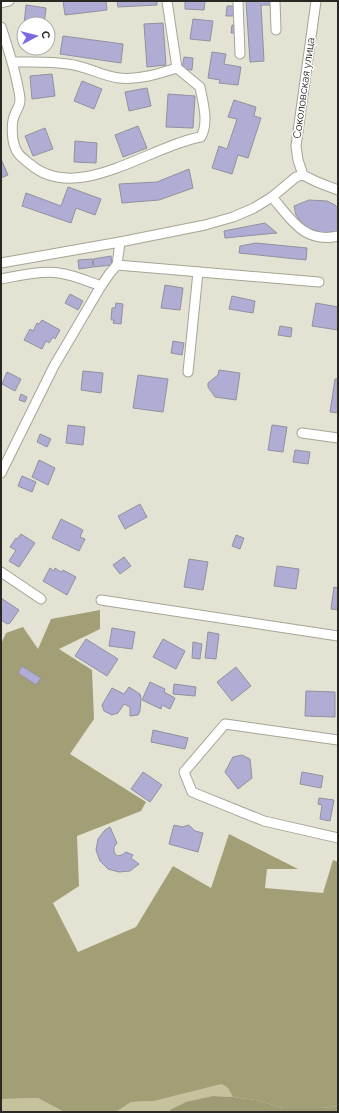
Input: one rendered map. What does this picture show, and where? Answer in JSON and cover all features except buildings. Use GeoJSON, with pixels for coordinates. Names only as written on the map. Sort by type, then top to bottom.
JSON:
{"type":"FeatureCollection","features":[{"type":"Feature","properties":{"kind":"street"},"geometry":{"type":"LineString","coordinates":[[1,3],[9,1]]}},
{"type":"Feature","properties":{"kind":"street"},"geometry":{"type":"LineString","coordinates":[[1,27],[13,62],[20,98],[20,105],[14,115],[12,126],[13,141],[17,153],[35,168],[51,176],[75,179],[98,175],[170,145],[191,138],[201,137],[205,129],[205,118],[200,87],[177,68],[167,1]]}},
{"type":"Feature","properties":{"kind":"street"},"geometry":{"type":"LineString","coordinates":[[238,1],[240,54]]}},
{"type":"Feature","properties":{"kind":"street"},"geometry":{"type":"LineString","coordinates":[[275,1],[276,30]]}},
{"type":"Feature","properties":{"kind":"street","name":"Соколовская улица"},"geometry":{"type":"LineString","coordinates":[[303,175],[298,160],[296,146],[316,1]]}},
{"type":"Feature","properties":{"kind":"street"},"geometry":{"type":"LineString","coordinates":[[13,62],[68,64],[118,78],[138,78],[177,68]]}},
{"type":"Feature","properties":{"kind":"street"},"geometry":{"type":"LineString","coordinates":[[1,263],[120,242],[205,225],[233,217],[254,208],[272,197],[290,181],[303,175],[338,190]]}},
{"type":"Feature","properties":{"kind":"street"},"geometry":{"type":"LineString","coordinates":[[272,197],[308,235],[318,238],[338,236]]}},
{"type":"Feature","properties":{"kind":"street"},"geometry":{"type":"LineString","coordinates":[[1,473],[54,366],[101,286],[118,265],[120,242]]}},
{"type":"Feature","properties":{"kind":"street"},"geometry":{"type":"LineString","coordinates":[[118,265],[319,282]]}},
{"type":"Feature","properties":{"kind":"street"},"geometry":{"type":"LineString","coordinates":[[1,279],[31,274],[57,272],[101,286]]}},
{"type":"Feature","properties":{"kind":"street"},"geometry":{"type":"LineString","coordinates":[[188,372],[198,272]]}},
{"type":"Feature","properties":{"kind":"street"},"geometry":{"type":"LineString","coordinates":[[302,434],[338,438]]}},
{"type":"Feature","properties":{"kind":"street"},"geometry":{"type":"LineString","coordinates":[[1,572],[41,599]]}},
{"type":"Feature","properties":{"kind":"street"},"geometry":{"type":"LineString","coordinates":[[101,600],[338,636]]}},
{"type":"Feature","properties":{"kind":"street"},"geometry":{"type":"LineString","coordinates":[[338,740],[225,724],[184,772],[192,792],[264,821],[338,838]]}},
{"type":"Feature","properties":{"kind":"shaded area"},"geometry":{"type":"Polygon","coordinates":[[[100,610],[100,629],[59,649],[92,670],[94,719],[70,754],[146,802],[141,811],[77,836],[79,886],[53,903],[78,952],[136,927],[173,866],[211,888],[229,834],[298,869],[267,869],[265,888],[323,893],[333,860],[338,862],[338,1106],[322,1108],[282,1108],[257,1100],[233,1097],[228,1088],[222,1084],[154,1101],[131,1102],[116,1112],[64,1112],[38,1098],[1,1099],[1,644],[6,633],[23,627],[38,649],[51,619],[100,610]]]}},
{"type":"Feature","properties":{"kind":"shaded area"},"geometry":{"type":"Polygon","coordinates":[[[222,1084],[228,1088],[233,1097],[213,1096],[170,1110],[169,1112],[116,1112],[131,1102],[154,1101],[222,1084]]]}},
{"type":"Feature","properties":{"kind":"shaded area"},"geometry":{"type":"Polygon","coordinates":[[[213,1096],[257,1100],[282,1108],[322,1108],[338,1106],[338,1112],[169,1112],[170,1110],[186,1102],[213,1096]]]}},
{"type":"Feature","properties":{"kind":"shaded area"},"geometry":{"type":"Polygon","coordinates":[[[38,1098],[64,1112],[1,1112],[1,1099],[38,1098]]]}}]}
